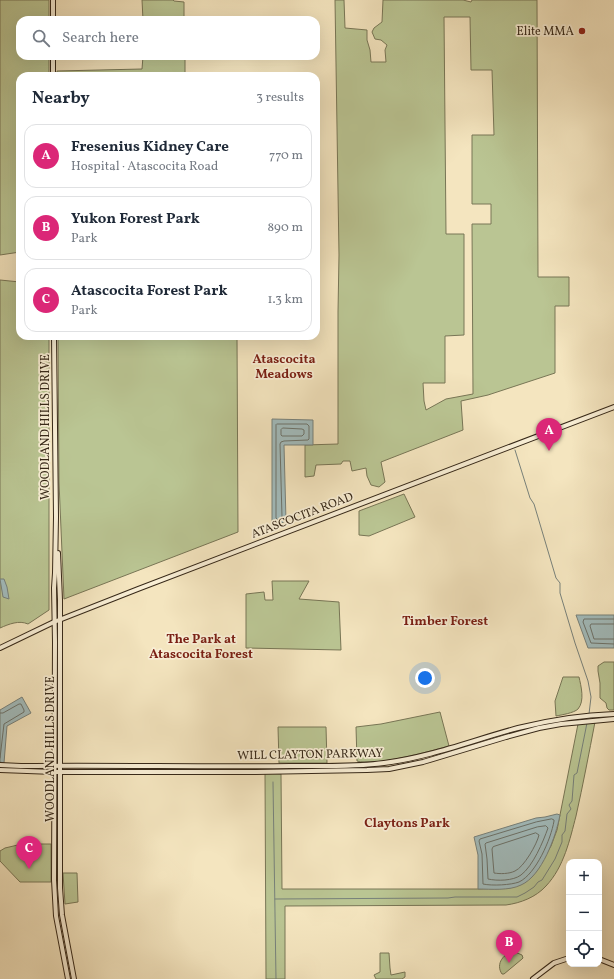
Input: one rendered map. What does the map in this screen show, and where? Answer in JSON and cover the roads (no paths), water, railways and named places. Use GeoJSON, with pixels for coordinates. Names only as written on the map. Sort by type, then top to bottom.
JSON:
{"type":"FeatureCollection","features":[{"type":"Feature","properties":{"kind":"main road"},"geometry":{"type":"LineString","coordinates":[[53,0],[53,16]]}},
{"type":"Feature","properties":{"kind":"main road"},"geometry":{"type":"LineString","coordinates":[[53,60],[53,72]]}},
{"type":"Feature","properties":{"kind":"main road","name":"WOODLAND HILLS DRIVE"},"geometry":{"type":"LineString","coordinates":[[54,340],[56,517],[54,622],[54,887],[56,916],[68,979]]}},
{"type":"Feature","properties":{"kind":"main road","name":"ATASCOCITA ROAD"},"geometry":{"type":"LineString","coordinates":[[0,648],[54,622],[152,583],[614,407]]}},
{"type":"Feature","properties":{"kind":"main road","name":"WOODLAND HILLS DRIVE"},"geometry":{"type":"LineString","coordinates":[[56,517],[60,620],[60,895],[62,915],[74,979]]}},
{"type":"Feature","properties":{"kind":"main road"},"geometry":{"type":"LineString","coordinates":[[54,713],[60,714]]}},
{"type":"Feature","properties":{"kind":"main road"},"geometry":{"type":"LineString","coordinates":[[613,714],[613,719]]}},
{"type":"Feature","properties":{"kind":"main road","name":"WILL CLAYTON PARKWAY"},"geometry":{"type":"LineString","coordinates":[[311,768],[395,762],[441,754],[547,721],[613,714]]}},
{"type":"Feature","properties":{"kind":"main road","name":"WILL CLAYTON PARKWAY"},"geometry":{"type":"LineString","coordinates":[[514,732],[556,725],[613,719]]}},
{"type":"Feature","properties":{"kind":"main road","name":"WILL CLAYTON PARKWAY"},"geometry":{"type":"LineString","coordinates":[[0,770],[54,772],[157,772],[205,769],[311,768],[367,770],[423,762],[441,754]]}},
{"type":"Feature","properties":{"kind":"main road"},"geometry":{"type":"LineString","coordinates":[[395,762],[396,767]]}},
{"type":"Feature","properties":{"kind":"main road","name":"WILL CLAYTON PARKWAY"},"geometry":{"type":"LineString","coordinates":[[0,765],[157,766],[205,769]]}},
{"type":"Feature","properties":{"kind":"main road"},"geometry":{"type":"LineString","coordinates":[[157,766],[157,772]]}},
{"type":"Feature","properties":{"kind":"main road"},"geometry":{"type":"LineString","coordinates":[[533,979],[554,964],[566,959]]}},
{"type":"Feature","properties":{"kind":"main road"},"geometry":{"type":"LineString","coordinates":[[602,960],[614,965]]}},
{"type":"Feature","properties":{"kind":"water"},"geometry":{"type":"Polygon","coordinates":[[[272,419],[313,420],[313,445],[284,445],[286,521],[272,527],[272,419]]]}},
{"type":"Feature","properties":{"kind":"water"},"geometry":{"type":"Polygon","coordinates":[[[0,579],[4,579],[9,599],[3,597],[0,579]]]}},
{"type":"Feature","properties":{"kind":"water"},"geometry":{"type":"Polygon","coordinates":[[[576,615],[614,615],[614,648],[588,648],[576,615]]]}},
{"type":"Feature","properties":{"kind":"water"},"geometry":{"type":"Polygon","coordinates":[[[22,697],[31,713],[7,726],[4,763],[0,762],[0,710],[22,697]]]}},
{"type":"Feature","properties":{"kind":"water"},"geometry":{"type":"Polygon","coordinates":[[[557,814],[560,815],[555,834],[547,854],[542,864],[529,880],[521,885],[511,888],[478,889],[478,855],[474,837],[536,818],[557,814]]]}},
{"type":"Feature","properties":{"kind":"waterway"},"geometry":{"type":"LineString","coordinates":[[515,450],[530,498],[534,504],[556,578],[560,583],[560,593],[588,681],[591,697],[589,714]]}},
{"type":"Feature","properties":{"kind":"waterway"},"geometry":{"type":"LineString","coordinates":[[275,899],[517,897],[525,893],[542,880],[555,859],[562,842],[562,835],[565,831],[567,814],[571,809],[569,805],[572,801],[574,775],[577,773],[587,723]]}},
{"type":"Feature","properties":{"kind":"waterway"},"geometry":{"type":"LineString","coordinates":[[273,782],[276,979]]}},
{"type":"Feature","properties":{"kind":"place","name":"Elite MMA"},"geometry":{"type":"Point","coordinates":[582,31]}},
{"type":"Feature","properties":{"kind":"place","name":"Fresenius Kidney Care"},"geometry":{"type":"Point","coordinates":[549,451]}},
{"type":"Feature","properties":{"kind":"place","name":"Atascocita Forest Park"},"geometry":{"type":"Point","coordinates":[29,869]}},
{"type":"Feature","properties":{"kind":"place","name":"Yukon Forest Park"},"geometry":{"type":"Point","coordinates":[509,963]}},
{"type":"Feature","properties":{"kind":"district","name":"Atascocita Meadows"},"geometry":{"type":"Point","coordinates":[284,366]}},
{"type":"Feature","properties":{"kind":"district","name":"Timber Forest"},"geometry":{"type":"Point","coordinates":[445,620]}},
{"type":"Feature","properties":{"kind":"district","name":"The Park at Atascocita Forest"},"geometry":{"type":"Point","coordinates":[201,646]}},
{"type":"Feature","properties":{"kind":"district","name":"Claytons Park"},"geometry":{"type":"Point","coordinates":[407,822]}}]}
